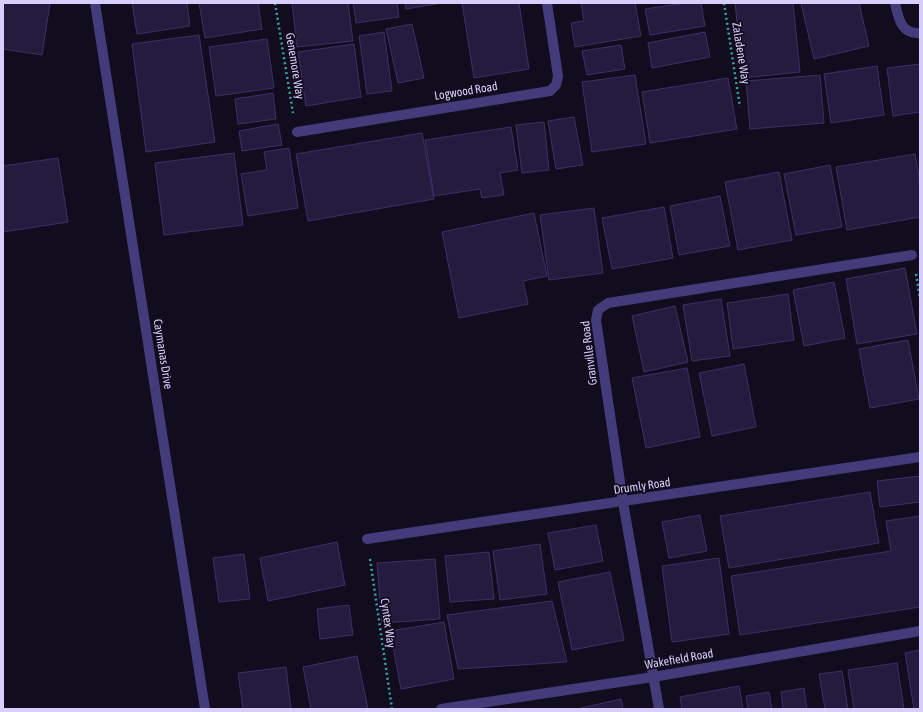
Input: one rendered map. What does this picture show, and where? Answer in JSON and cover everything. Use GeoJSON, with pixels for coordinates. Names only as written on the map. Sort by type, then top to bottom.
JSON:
{"type":"FeatureCollection","features":[{"type":"Feature","properties":{"kind":"street","name":"Caymanas Drive"},"geometry":{"type":"LineString","coordinates":[[95,3],[205,709]]}},
{"type":"Feature","properties":{"kind":"street","name":"Logwood Road"},"geometry":{"type":"LineString","coordinates":[[296,132],[550,91],[556,85],[558,76],[547,3]]}},
{"type":"Feature","properties":{"kind":"street"},"geometry":{"type":"LineString","coordinates":[[895,3],[898,19],[904,29],[915,33],[920,33]]}},
{"type":"Feature","properties":{"kind":"street","name":"Granville Road"},"geometry":{"type":"LineString","coordinates":[[659,709],[623,502],[596,320],[598,310],[608,303],[912,255]]}},
{"type":"Feature","properties":{"kind":"street","name":"Drumly Road"},"geometry":{"type":"LineString","coordinates":[[367,539],[920,457]]}},
{"type":"Feature","properties":{"kind":"street","name":"Wakefield Road"},"geometry":{"type":"LineString","coordinates":[[441,709],[653,677],[920,631]]}},
{"type":"Feature","properties":{"kind":"path","name":"Genemore Way"},"geometry":{"type":"LineString","coordinates":[[275,3],[296,132]]}},
{"type":"Feature","properties":{"kind":"path","name":"Zaladene Way"},"geometry":{"type":"LineString","coordinates":[[724,3],[740,106]]}},
{"type":"Feature","properties":{"kind":"path","name":"Cyntex Way"},"geometry":{"type":"LineString","coordinates":[[367,539],[392,709]]}},
{"type":"Feature","properties":{"kind":"building"},"geometry":{"type":"Polygon","coordinates":[[[3,3],[50,3],[42,55],[3,49],[3,3]]]}},
{"type":"Feature","properties":{"kind":"building"},"geometry":{"type":"Polygon","coordinates":[[[132,3],[187,3],[190,26],[137,34],[132,3]]]}},
{"type":"Feature","properties":{"kind":"building"},"geometry":{"type":"Polygon","coordinates":[[[199,3],[258,3],[262,29],[205,38],[199,3]]]}},
{"type":"Feature","properties":{"kind":"building"},"geometry":{"type":"Polygon","coordinates":[[[292,3],[348,3],[353,41],[297,47],[292,3]]]}},
{"type":"Feature","properties":{"kind":"building"},"geometry":{"type":"Polygon","coordinates":[[[353,3],[397,3],[399,17],[356,23],[353,3]]]}},
{"type":"Feature","properties":{"kind":"building"},"geometry":{"type":"Polygon","coordinates":[[[405,3],[442,3],[406,9],[405,3]]]}},
{"type":"Feature","properties":{"kind":"building"},"geometry":{"type":"Polygon","coordinates":[[[462,3],[519,3],[529,69],[474,78],[462,3]]]}},
{"type":"Feature","properties":{"kind":"building"},"geometry":{"type":"Polygon","coordinates":[[[581,3],[635,3],[641,36],[575,47],[571,23],[584,21],[581,3]]]}},
{"type":"Feature","properties":{"kind":"building"},"geometry":{"type":"Polygon","coordinates":[[[685,3],[701,3],[705,26],[650,35],[645,9],[685,3]]]}},
{"type":"Feature","properties":{"kind":"building"},"geometry":{"type":"Polygon","coordinates":[[[735,3],[793,3],[800,72],[743,78],[735,3]]]}},
{"type":"Feature","properties":{"kind":"building"},"geometry":{"type":"Polygon","coordinates":[[[801,3],[859,3],[869,46],[814,59],[801,3]]]}},
{"type":"Feature","properties":{"kind":"building"},"geometry":{"type":"Polygon","coordinates":[[[412,24],[424,78],[398,83],[386,29],[412,24]]]}},
{"type":"Feature","properties":{"kind":"building"},"geometry":{"type":"Polygon","coordinates":[[[384,32],[392,91],[367,94],[359,36],[384,32]]]}},
{"type":"Feature","properties":{"kind":"building"},"geometry":{"type":"Polygon","coordinates":[[[705,32],[710,57],[652,68],[648,43],[705,32]]]}},
{"type":"Feature","properties":{"kind":"building"},"geometry":{"type":"Polygon","coordinates":[[[199,35],[215,142],[146,152],[132,44],[199,35]]]}},
{"type":"Feature","properties":{"kind":"building"},"geometry":{"type":"Polygon","coordinates":[[[267,39],[274,88],[216,96],[209,47],[267,39]]]}},
{"type":"Feature","properties":{"kind":"building"},"geometry":{"type":"Polygon","coordinates":[[[354,44],[361,97],[306,106],[298,52],[354,44]]]}},
{"type":"Feature","properties":{"kind":"building"},"geometry":{"type":"Polygon","coordinates":[[[621,45],[625,69],[587,75],[582,51],[621,45]]]}},
{"type":"Feature","properties":{"kind":"building"},"geometry":{"type":"Polygon","coordinates":[[[920,64],[920,112],[893,116],[887,68],[920,64]]]}},
{"type":"Feature","properties":{"kind":"building"},"geometry":{"type":"Polygon","coordinates":[[[877,66],[884,115],[831,123],[824,74],[877,66]]]}},
{"type":"Feature","properties":{"kind":"building"},"geometry":{"type":"Polygon","coordinates":[[[635,75],[646,144],[592,152],[582,82],[635,75]]]}},
{"type":"Feature","properties":{"kind":"building"},"geometry":{"type":"Polygon","coordinates":[[[820,75],[824,123],[750,129],[746,81],[820,75]]]}},
{"type":"Feature","properties":{"kind":"building"},"geometry":{"type":"Polygon","coordinates":[[[728,78],[737,129],[650,143],[642,92],[728,78]]]}},
{"type":"Feature","properties":{"kind":"building"},"geometry":{"type":"Polygon","coordinates":[[[273,93],[276,119],[238,124],[235,99],[273,93]]]}},
{"type":"Feature","properties":{"kind":"building"},"geometry":{"type":"Polygon","coordinates":[[[574,117],[583,165],[556,169],[548,121],[574,117]]]}},
{"type":"Feature","properties":{"kind":"building"},"geometry":{"type":"Polygon","coordinates":[[[544,122],[549,170],[522,173],[516,125],[544,122]]]}},
{"type":"Feature","properties":{"kind":"building"},"geometry":{"type":"Polygon","coordinates":[[[278,124],[282,145],[242,151],[239,131],[278,124]]]}},
{"type":"Feature","properties":{"kind":"building"},"geometry":{"type":"Polygon","coordinates":[[[511,127],[518,170],[500,173],[504,195],[482,198],[480,189],[434,196],[425,140],[511,127]]]}},
{"type":"Feature","properties":{"kind":"building"},"geometry":{"type":"Polygon","coordinates":[[[422,133],[434,199],[308,221],[296,154],[422,133]]]}},
{"type":"Feature","properties":{"kind":"building"},"geometry":{"type":"Polygon","coordinates":[[[289,148],[298,208],[248,216],[241,174],[267,170],[264,152],[289,148]]]}},
{"type":"Feature","properties":{"kind":"building"},"geometry":{"type":"Polygon","coordinates":[[[234,153],[243,225],[164,235],[155,163],[234,153]]]}},
{"type":"Feature","properties":{"kind":"building"},"geometry":{"type":"Polygon","coordinates":[[[915,154],[920,182],[920,217],[847,230],[836,167],[915,154]]]}},
{"type":"Feature","properties":{"kind":"building"},"geometry":{"type":"Polygon","coordinates":[[[58,158],[68,222],[3,232],[3,166],[58,158]]]}},
{"type":"Feature","properties":{"kind":"building"},"geometry":{"type":"Polygon","coordinates":[[[830,165],[842,227],[796,235],[784,174],[830,165]]]}},
{"type":"Feature","properties":{"kind":"building"},"geometry":{"type":"Polygon","coordinates":[[[779,172],[792,240],[738,250],[725,182],[779,172]]]}},
{"type":"Feature","properties":{"kind":"building"},"geometry":{"type":"Polygon","coordinates":[[[720,196],[730,246],[679,255],[670,206],[720,196]]]}},
{"type":"Feature","properties":{"kind":"building"},"geometry":{"type":"Polygon","coordinates":[[[664,207],[673,258],[612,269],[602,218],[664,207]]]}},
{"type":"Feature","properties":{"kind":"building"},"geometry":{"type":"Polygon","coordinates":[[[594,208],[603,273],[549,280],[540,215],[594,208]]]}},
{"type":"Feature","properties":{"kind":"building"},"geometry":{"type":"Polygon","coordinates":[[[534,213],[547,276],[523,281],[528,304],[459,318],[442,232],[534,213]]]}},
{"type":"Feature","properties":{"kind":"building"},"geometry":{"type":"Polygon","coordinates":[[[905,268],[917,334],[857,344],[846,279],[905,268]]]}},
{"type":"Feature","properties":{"kind":"building"},"geometry":{"type":"Polygon","coordinates":[[[834,282],[845,338],[804,346],[793,290],[834,282]]]}},
{"type":"Feature","properties":{"kind":"building"},"geometry":{"type":"Polygon","coordinates":[[[788,294],[794,340],[733,349],[727,303],[788,294]]]}},
{"type":"Feature","properties":{"kind":"building"},"geometry":{"type":"Polygon","coordinates":[[[721,299],[730,356],[692,361],[683,305],[721,299]]]}},
{"type":"Feature","properties":{"kind":"building"},"geometry":{"type":"Polygon","coordinates":[[[675,306],[688,362],[644,372],[632,316],[675,306]]]}},
{"type":"Feature","properties":{"kind":"building"},"geometry":{"type":"Polygon","coordinates":[[[908,340],[919,399],[870,408],[859,349],[908,340]]]}},
{"type":"Feature","properties":{"kind":"building"},"geometry":{"type":"Polygon","coordinates":[[[744,364],[756,427],[712,436],[699,373],[744,364]]]}},
{"type":"Feature","properties":{"kind":"building"},"geometry":{"type":"Polygon","coordinates":[[[687,368],[700,437],[646,448],[632,378],[687,368]]]}},
{"type":"Feature","properties":{"kind":"building"},"geometry":{"type":"Polygon","coordinates":[[[920,476],[920,502],[880,507],[877,481],[920,476]]]}},
{"type":"Feature","properties":{"kind":"building"},"geometry":{"type":"Polygon","coordinates":[[[870,492],[879,543],[729,568],[720,516],[870,492]]]}},
{"type":"Feature","properties":{"kind":"building"},"geometry":{"type":"Polygon","coordinates":[[[700,515],[707,551],[669,558],[662,522],[700,515]]]}},
{"type":"Feature","properties":{"kind":"building"},"geometry":{"type":"Polygon","coordinates":[[[920,516],[920,607],[740,635],[731,576],[891,551],[886,521],[920,516]]]}},
{"type":"Feature","properties":{"kind":"building"},"geometry":{"type":"Polygon","coordinates":[[[596,525],[603,561],[555,570],[548,533],[596,525]]]}},
{"type":"Feature","properties":{"kind":"building"},"geometry":{"type":"Polygon","coordinates":[[[337,542],[345,585],[268,601],[260,558],[337,542]]]}},
{"type":"Feature","properties":{"kind":"building"},"geometry":{"type":"Polygon","coordinates":[[[540,544],[547,594],[500,600],[493,551],[540,544]]]}},
{"type":"Feature","properties":{"kind":"building"},"geometry":{"type":"Polygon","coordinates":[[[489,552],[494,599],[450,602],[445,556],[489,552]]]}},
{"type":"Feature","properties":{"kind":"building"},"geometry":{"type":"Polygon","coordinates":[[[244,554],[250,599],[219,602],[213,558],[244,554]]]}},
{"type":"Feature","properties":{"kind":"building"},"geometry":{"type":"Polygon","coordinates":[[[719,558],[729,634],[672,642],[662,566],[719,558]]]}},
{"type":"Feature","properties":{"kind":"building"},"geometry":{"type":"Polygon","coordinates":[[[435,559],[440,619],[382,623],[377,563],[435,559]]]}},
{"type":"Feature","properties":{"kind":"building"},"geometry":{"type":"Polygon","coordinates":[[[610,572],[624,640],[572,650],[558,582],[610,572]]]}},
{"type":"Feature","properties":{"kind":"building"},"geometry":{"type":"Polygon","coordinates":[[[552,601],[567,662],[458,669],[447,615],[552,601]]]}},
{"type":"Feature","properties":{"kind":"building"},"geometry":{"type":"Polygon","coordinates":[[[349,605],[353,635],[320,639],[317,609],[349,605]]]}},
{"type":"Feature","properties":{"kind":"building"},"geometry":{"type":"Polygon","coordinates":[[[444,622],[454,679],[401,689],[390,631],[444,622]]]}},
{"type":"Feature","properties":{"kind":"building"},"geometry":{"type":"Polygon","coordinates":[[[920,650],[920,709],[914,709],[905,653],[920,650]]]}},
{"type":"Feature","properties":{"kind":"building"},"geometry":{"type":"Polygon","coordinates":[[[357,656],[368,709],[311,709],[303,667],[357,656]]]}},
{"type":"Feature","properties":{"kind":"building"},"geometry":{"type":"Polygon","coordinates":[[[897,663],[904,709],[854,709],[848,670],[897,663]]]}},
{"type":"Feature","properties":{"kind":"building"},"geometry":{"type":"Polygon","coordinates":[[[286,667],[291,709],[243,709],[238,673],[286,667]]]}},
{"type":"Feature","properties":{"kind":"building"},"geometry":{"type":"Polygon","coordinates":[[[842,671],[848,709],[825,709],[819,674],[842,671]]]}},
{"type":"Feature","properties":{"kind":"building"},"geometry":{"type":"Polygon","coordinates":[[[739,686],[743,709],[682,709],[680,697],[739,686]]]}},
{"type":"Feature","properties":{"kind":"building"},"geometry":{"type":"Polygon","coordinates":[[[804,688],[807,709],[783,709],[781,692],[804,688]]]}},
{"type":"Feature","properties":{"kind":"building"},"geometry":{"type":"Polygon","coordinates":[[[769,692],[772,709],[748,709],[746,696],[769,692]]]}},
{"type":"Feature","properties":{"kind":"building"},"geometry":{"type":"Polygon","coordinates":[[[621,699],[623,709],[577,709],[621,699]]]}}]}
